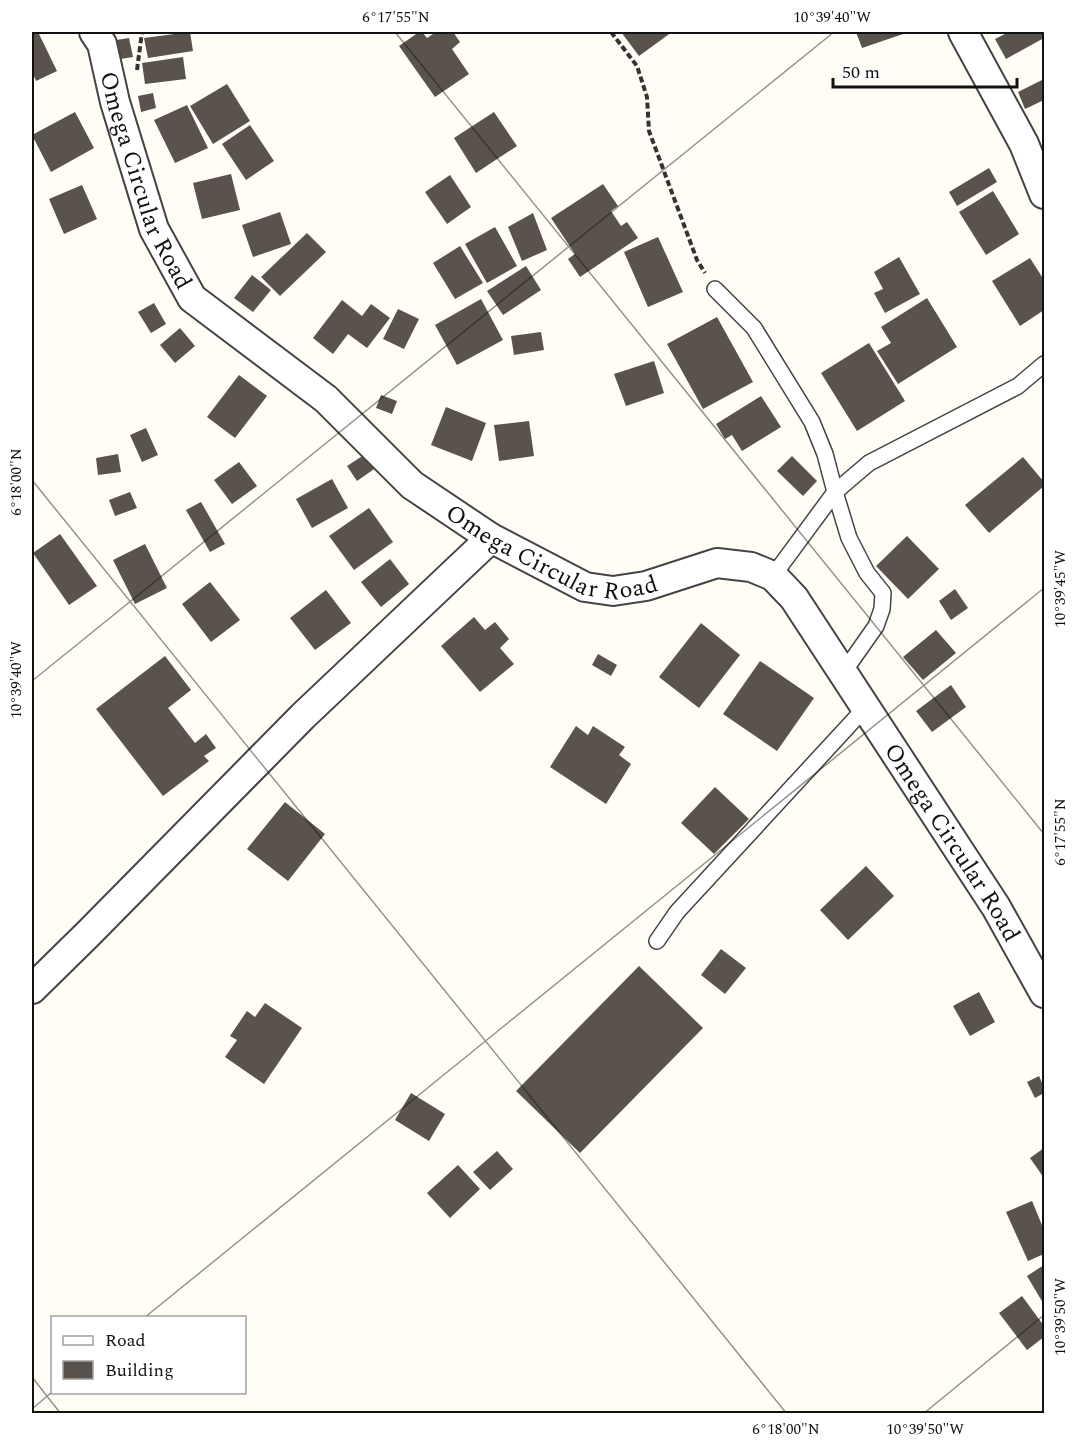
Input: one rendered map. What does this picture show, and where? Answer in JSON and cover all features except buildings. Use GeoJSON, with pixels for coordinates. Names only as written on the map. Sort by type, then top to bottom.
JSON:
{"type":"FeatureCollection","features":[{"type":"Feature","properties":{"kind":"street","name":"Omega Circular Road"},"geometry":{"type":"LineString","coordinates":[[94,32],[102,44],[115,102],[154,229],[192,298],[326,399],[412,485],[490,538],[585,587],[613,591],[646,586],[717,563],[751,567],[772,576],[794,598],[996,907],[1044,993]]}},
{"type":"Feature","properties":{"kind":"street"},"geometry":{"type":"LineString","coordinates":[[963,32],[1024,144],[1044,194]]}},
{"type":"Feature","properties":{"kind":"street"},"geometry":{"type":"LineString","coordinates":[[32,989],[303,716],[490,538]]}},
{"type":"Feature","properties":{"kind":"lane"},"geometry":{"type":"LineString","coordinates":[[715,290],[754,328],[812,422],[825,454],[849,538],[867,573],[883,592],[882,609],[876,626],[843,673]]}},
{"type":"Feature","properties":{"kind":"lane"},"geometry":{"type":"LineString","coordinates":[[772,576],[835,492],[869,463],[1018,386],[1044,364]]}},
{"type":"Feature","properties":{"kind":"lane"},"geometry":{"type":"LineString","coordinates":[[657,941],[677,912],[866,708]]}},
{"type":"Feature","properties":{"kind":"path"},"geometry":{"type":"LineString","coordinates":[[611,32],[637,66],[647,97],[649,131],[697,260],[715,290]]}}]}
